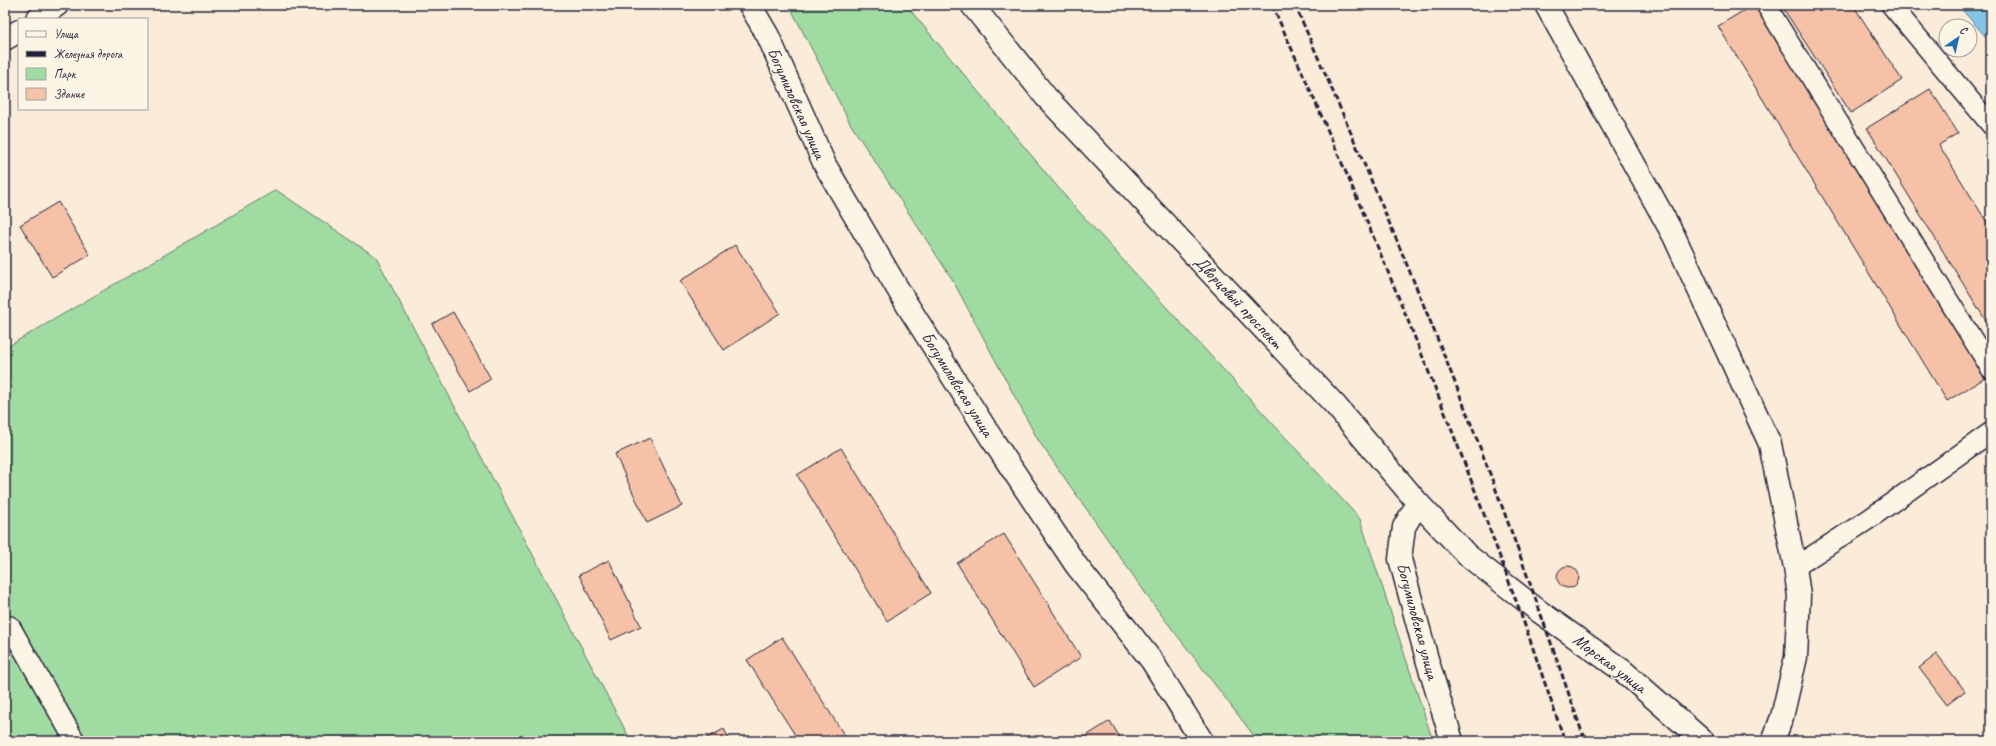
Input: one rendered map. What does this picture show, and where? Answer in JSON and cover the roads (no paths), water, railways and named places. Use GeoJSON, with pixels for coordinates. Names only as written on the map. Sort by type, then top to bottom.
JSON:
{"type":"FeatureCollection","features":[{"type":"Feature","properties":{"kind":"street"},"geometry":{"type":"LineString","coordinates":[[38,18],[57,5]]}},
{"type":"Feature","properties":{"kind":"street","name":"Богумиловская улица"},"geometry":{"type":"LineString","coordinates":[[750,5],[768,36],[825,166],[906,303],[992,439],[1076,565],[1152,661],[1202,741]]}},
{"type":"Feature","properties":{"kind":"street","name":"Дворцовый проспект"},"geometry":{"type":"LineString","coordinates":[[972,5],[1046,97],[1336,406],[1418,503],[1468,555],[1513,591]]}},
{"type":"Feature","properties":{"kind":"street"},"geometry":{"type":"LineString","coordinates":[[1546,5],[1674,236],[1770,444],[1795,567],[1799,596],[1796,656],[1782,717],[1773,741]]}},
{"type":"Feature","properties":{"kind":"street"},"geometry":{"type":"LineString","coordinates":[[5,40],[18,32]]}},
{"type":"Feature","properties":{"kind":"street","name":"Богумиловская улица"},"geometry":{"type":"LineString","coordinates":[[1418,503],[1404,527],[1400,559],[1427,659],[1452,741]]}},
{"type":"Feature","properties":{"kind":"street","name":"Морская улица"},"geometry":{"type":"LineString","coordinates":[[1513,591],[1623,671],[1703,741]]}},
{"type":"Feature","properties":{"kind":"lane"},"geometry":{"type":"LineString","coordinates":[[1766,5],[1991,368]]}},
{"type":"Feature","properties":{"kind":"lane"},"geometry":{"type":"LineString","coordinates":[[1891,5],[1991,125]]}},
{"type":"Feature","properties":{"kind":"lane"},"geometry":{"type":"LineString","coordinates":[[1795,567],[1869,519],[1991,432]]}},
{"type":"Feature","properties":{"kind":"lane"},"geometry":{"type":"LineString","coordinates":[[10,626],[75,741]]}},
{"type":"Feature","properties":{"kind":"water"},"geometry":{"type":"Polygon","coordinates":[[[1958,5],[1991,5],[1991,43],[1978,28],[1978,18],[1969,18],[1958,5]]]}},
{"type":"Feature","properties":{"kind":"railway"},"geometry":{"type":"LineString","coordinates":[[1272,5],[1398,295],[1485,516],[1565,741]]}},
{"type":"Feature","properties":{"kind":"railway"},"geometry":{"type":"LineString","coordinates":[[1295,5],[1391,226],[1465,407],[1518,549],[1585,741]]}}]}
